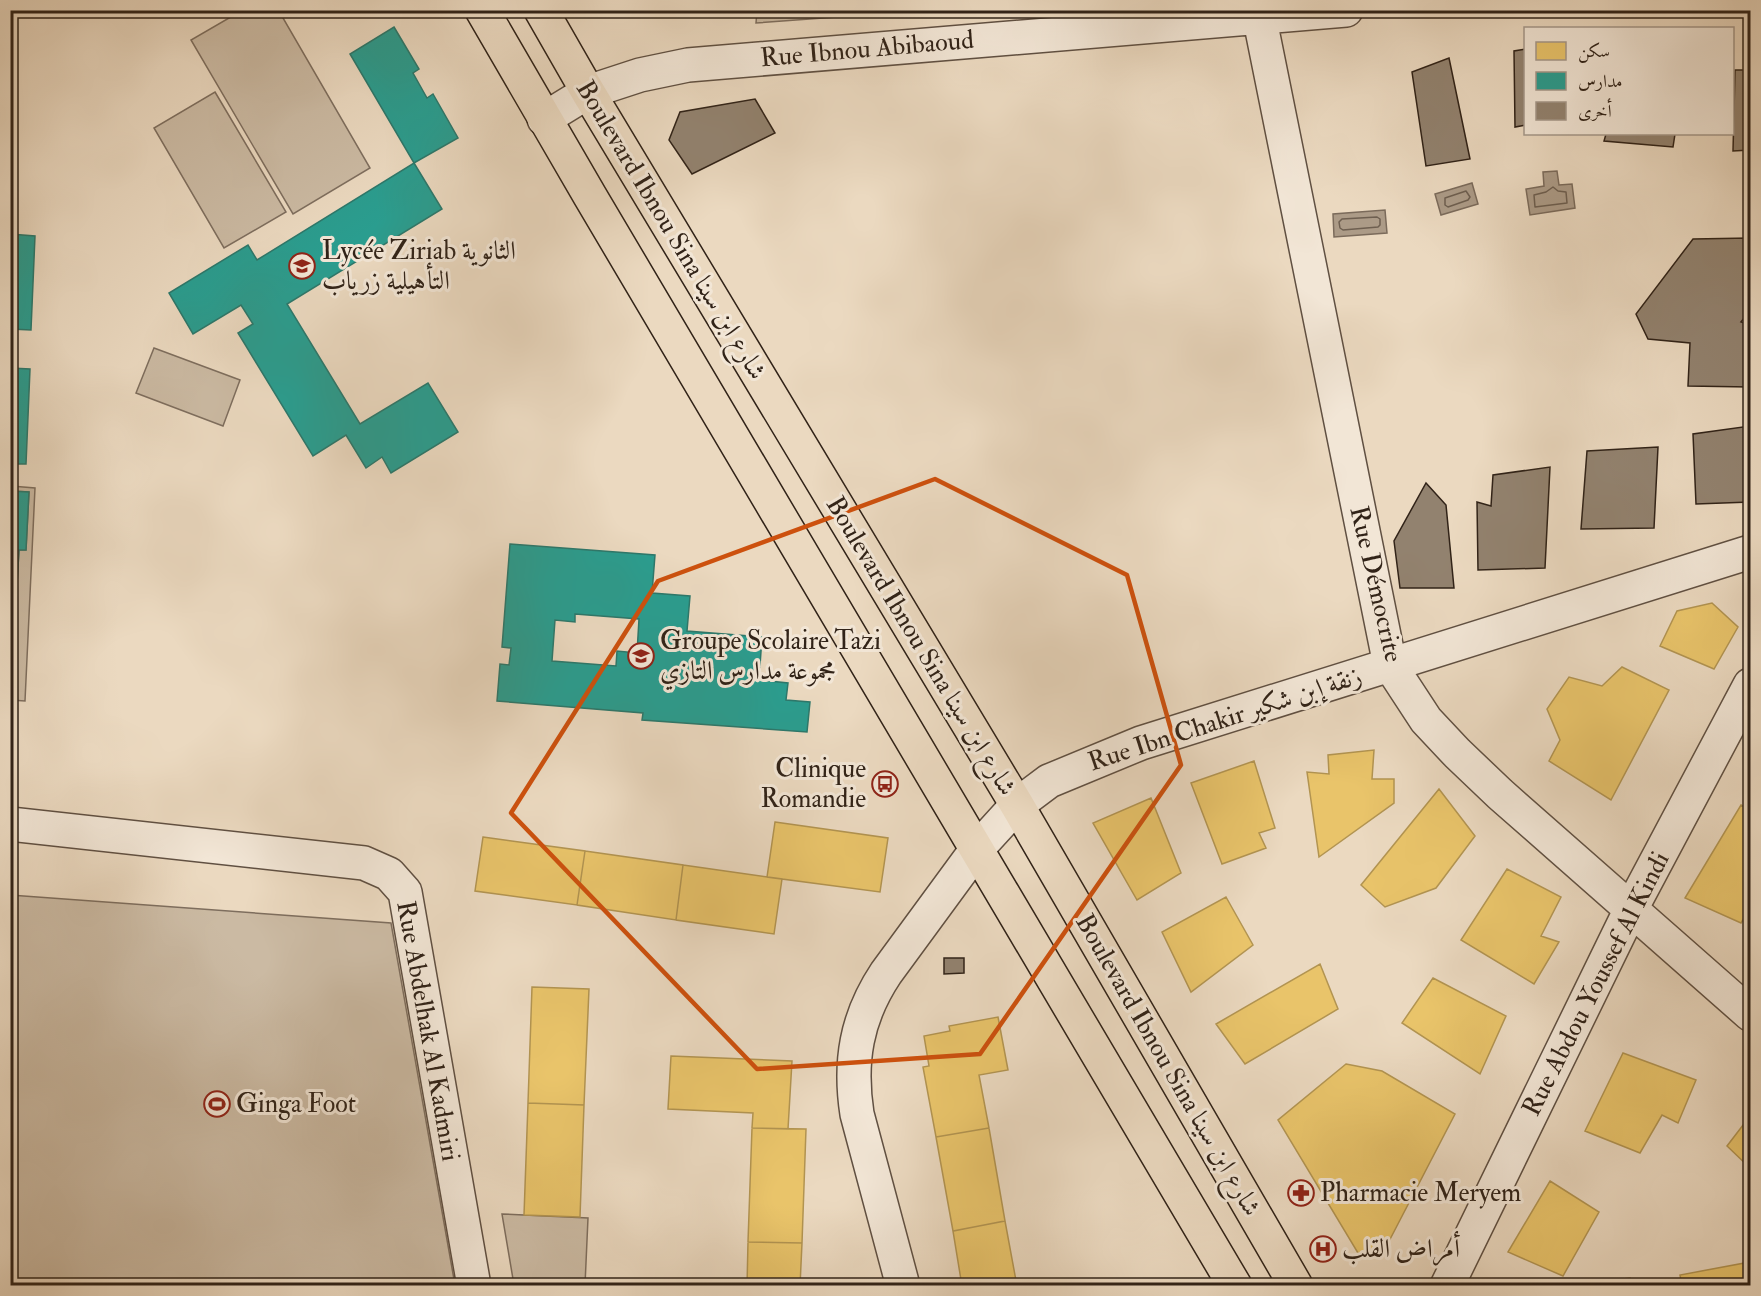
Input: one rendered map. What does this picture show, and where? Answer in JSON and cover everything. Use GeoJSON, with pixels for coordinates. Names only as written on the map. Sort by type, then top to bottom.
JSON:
{"type":"FeatureCollection","features":[{"type":"Feature","properties":{"kind":"main road","name":"Boulevard Ibnou Sina شارع ابن سينا"},"geometry":{"type":"LineString","coordinates":[[482,10],[544,119],[1235,1286]]}},
{"type":"Feature","properties":{"kind":"main road","name":"Boulevard Ibnou Sina شارع ابن سينا"},"geometry":{"type":"LineString","coordinates":[[541,10],[1017,806],[1296,1286]]}},
{"type":"Feature","properties":{"kind":"street","name":"Rue Ibnou Abibaoud"},"geometry":{"type":"LineString","coordinates":[[544,119],[588,92],[640,75],[688,65],[1259,14],[1346,10]]}},
{"type":"Feature","properties":{"kind":"street","name":"Rue Démocrite"},"geometry":{"type":"LineString","coordinates":[[1259,14],[1390,665],[1426,720],[1457,753],[1750,1014]]}},
{"type":"Feature","properties":{"kind":"street","name":"Rue Ibn Chakir زنقة إبن شكير"},"geometry":{"type":"LineString","coordinates":[[903,1286],[857,1114],[853,1078],[861,1021],[873,992],[977,849],[1017,806],[1049,781],[1141,743],[1750,552]]}},
{"type":"Feature","properties":{"kind":"street","name":"Rue Abdou Youssef Al Kindi"},"geometry":{"type":"LineString","coordinates":[[1447,1286],[1631,909],[1750,685]]}},
{"type":"Feature","properties":{"kind":"street","name":"Rue Abdelhak Al Kadmiri"},"geometry":{"type":"LineString","coordinates":[[10,824],[364,863],[389,874],[405,892],[474,1286]]}},
{"type":"Feature","properties":{"kind":"highlighted area"},"geometry":{"type":"Polygon","coordinates":[[[935,479],[1127,575],[1181,765],[980,1054],[757,1069],[511,813],[658,581],[935,479]]]}},
{"type":"Feature","properties":{"kind":"shaded area"},"geometry":{"type":"Polygon","coordinates":[[[757,10],[919,11],[756,23],[757,10]]]}},
{"type":"Feature","properties":{"kind":"shaded area"},"geometry":{"type":"Polygon","coordinates":[[[241,11],[279,11],[370,168],[293,214],[191,40],[241,11]]]}},
{"type":"Feature","properties":{"kind":"shaded area"},"geometry":{"type":"Polygon","coordinates":[[[215,92],[286,212],[224,248],[154,128],[215,92]]]}},
{"type":"Feature","properties":{"kind":"shaded area"},"geometry":{"type":"Polygon","coordinates":[[[154,348],[240,380],[223,426],[136,393],[154,348]]]}},
{"type":"Feature","properties":{"kind":"shaded area"},"geometry":{"type":"Polygon","coordinates":[[[11,486],[35,488],[25,701],[11,700],[10,617],[15,617],[19,550],[26,550],[29,492],[11,491],[11,486]]]}},
{"type":"Feature","properties":{"kind":"shaded area","name":"Ginga Foot"},"geometry":{"type":"Polygon","coordinates":[[[10,895],[391,923],[455,1285],[11,1285],[10,895]]]}},
{"type":"Feature","properties":{"kind":"shaded area"},"geometry":{"type":"Polygon","coordinates":[[[502,1214],[588,1218],[585,1285],[514,1285],[502,1214]]]}},
{"type":"Feature","properties":{"kind":"water"},"geometry":{"type":"Polygon","coordinates":[[[1557,171],[1559,185],[1572,184],[1575,208],[1530,215],[1526,189],[1544,186],[1543,172],[1557,171]]]}},
{"type":"Feature","properties":{"kind":"water"},"geometry":{"type":"Polygon","coordinates":[[[1472,183],[1478,204],[1441,215],[1435,194],[1472,183]]]}},
{"type":"Feature","properties":{"kind":"water"},"geometry":{"type":"Polygon","coordinates":[[[1385,210],[1387,233],[1334,237],[1333,214],[1385,210]]]}},
{"type":"Feature","properties":{"kind":"building: سكن"},"geometry":{"type":"Polygon","coordinates":[[[1712,603],[1738,627],[1714,669],[1660,646],[1677,611],[1712,603]]]}},
{"type":"Feature","properties":{"kind":"building: سكن"},"geometry":{"type":"Polygon","coordinates":[[[1622,667],[1669,690],[1611,800],[1549,761],[1560,740],[1547,709],[1569,677],[1602,686],[1622,667]]]}},
{"type":"Feature","properties":{"kind":"building: سكن"},"geometry":{"type":"Polygon","coordinates":[[[1374,750],[1372,779],[1394,779],[1394,803],[1319,857],[1307,772],[1329,774],[1328,755],[1374,750]]]}},
{"type":"Feature","properties":{"kind":"building: سكن"},"geometry":{"type":"Polygon","coordinates":[[[1254,761],[1275,828],[1259,833],[1266,848],[1222,864],[1191,783],[1254,761]]]}},
{"type":"Feature","properties":{"kind":"building: سكن"},"geometry":{"type":"Polygon","coordinates":[[[1439,789],[1475,836],[1436,888],[1385,907],[1361,885],[1439,789]]]}},
{"type":"Feature","properties":{"kind":"building: سكن"},"geometry":{"type":"Polygon","coordinates":[[[1151,798],[1181,873],[1137,900],[1093,823],[1151,798]]]}},
{"type":"Feature","properties":{"kind":"building: سكن"},"geometry":{"type":"Polygon","coordinates":[[[1741,805],[1750,810],[1750,908],[1741,923],[1685,898],[1741,805]]]}},
{"type":"Feature","properties":{"kind":"building: سكن"},"geometry":{"type":"Polygon","coordinates":[[[775,822],[888,838],[880,892],[767,877],[775,822]]]}},
{"type":"Feature","properties":{"kind":"building: سكن"},"geometry":{"type":"Polygon","coordinates":[[[483,837],[585,851],[577,905],[475,891],[483,837]]]}},
{"type":"Feature","properties":{"kind":"building: سكن"},"geometry":{"type":"Polygon","coordinates":[[[585,851],[683,865],[676,920],[577,905],[585,851]]]}},
{"type":"Feature","properties":{"kind":"building: سكن"},"geometry":{"type":"Polygon","coordinates":[[[683,865],[782,879],[774,934],[676,920],[683,865]]]}},
{"type":"Feature","properties":{"kind":"building: سكن"},"geometry":{"type":"Polygon","coordinates":[[[1507,869],[1561,897],[1541,936],[1559,942],[1534,984],[1461,940],[1507,869]]]}},
{"type":"Feature","properties":{"kind":"building: سكن"},"geometry":{"type":"Polygon","coordinates":[[[1226,897],[1253,945],[1191,992],[1162,932],[1226,897]]]}},
{"type":"Feature","properties":{"kind":"building: سكن"},"geometry":{"type":"Polygon","coordinates":[[[1320,964],[1338,1009],[1245,1064],[1216,1024],[1320,964]]]}},
{"type":"Feature","properties":{"kind":"building: سكن"},"geometry":{"type":"Polygon","coordinates":[[[1433,978],[1506,1016],[1480,1074],[1402,1023],[1433,978]]]}},
{"type":"Feature","properties":{"kind":"building: سكن"},"geometry":{"type":"Polygon","coordinates":[[[532,987],[589,989],[584,1105],[528,1103],[532,987]]]}},
{"type":"Feature","properties":{"kind":"building: سكن"},"geometry":{"type":"Polygon","coordinates":[[[998,1017],[1008,1070],[979,1075],[989,1128],[936,1137],[923,1067],[929,1066],[924,1036],[950,1031],[949,1026],[998,1017]]]}},
{"type":"Feature","properties":{"kind":"building: سكن"},"geometry":{"type":"Polygon","coordinates":[[[1623,1053],[1696,1080],[1678,1123],[1662,1115],[1640,1153],[1585,1131],[1623,1053]]]}},
{"type":"Feature","properties":{"kind":"building: سكن"},"geometry":{"type":"Polygon","coordinates":[[[671,1056],[792,1061],[788,1129],[752,1128],[753,1113],[668,1109],[671,1056]]]}},
{"type":"Feature","properties":{"kind":"building: سكن"},"geometry":{"type":"Polygon","coordinates":[[[1346,1064],[1382,1071],[1455,1114],[1386,1247],[1361,1258],[1278,1120],[1346,1064]]]}},
{"type":"Feature","properties":{"kind":"building: سكن"},"geometry":{"type":"Polygon","coordinates":[[[528,1103],[584,1105],[580,1217],[524,1215],[528,1103]]]}},
{"type":"Feature","properties":{"kind":"building: سكن"},"geometry":{"type":"Polygon","coordinates":[[[1750,1116],[1750,1168],[1727,1146],[1750,1116]]]}},
{"type":"Feature","properties":{"kind":"building: سكن"},"geometry":{"type":"Polygon","coordinates":[[[752,1128],[806,1129],[802,1243],[748,1242],[752,1128]]]}},
{"type":"Feature","properties":{"kind":"building: سكن"},"geometry":{"type":"Polygon","coordinates":[[[989,1128],[1005,1221],[953,1231],[936,1137],[989,1128]]]}},
{"type":"Feature","properties":{"kind":"building: سكن"},"geometry":{"type":"Polygon","coordinates":[[[1550,1181],[1599,1212],[1563,1276],[1508,1252],[1550,1181]]]}},
{"type":"Feature","properties":{"kind":"building: سكن"},"geometry":{"type":"Polygon","coordinates":[[[1005,1221],[1017,1286],[962,1286],[953,1231],[1005,1221]]]}},
{"type":"Feature","properties":{"kind":"building: سكن"},"geometry":{"type":"Polygon","coordinates":[[[748,1242],[802,1243],[800,1286],[747,1286],[748,1242]]]}},
{"type":"Feature","properties":{"kind":"building: سكن"},"geometry":{"type":"Polygon","coordinates":[[[1750,1262],[1750,1286],[1682,1286],[1680,1275],[1750,1262]]]}},
{"type":"Feature","properties":{"kind":"building: سكن"},"geometry":{"type":"Polygon","coordinates":[[[1630,1278],[1631,1286],[1574,1286],[1574,1285],[1630,1278]]]}},
{"type":"Feature","properties":{"kind":"building: مدارس"},"geometry":{"type":"Polygon","coordinates":[[[394,27],[419,69],[413,73],[427,98],[433,94],[458,138],[414,163],[350,54],[394,27]]]}},
{"type":"Feature","properties":{"kind":"building: مدارس"},"geometry":{"type":"Polygon","coordinates":[[[414,163],[442,209],[287,304],[360,424],[428,383],[458,432],[391,473],[382,457],[366,468],[346,435],[313,456],[238,333],[253,324],[241,305],[193,334],[169,293],[248,245],[257,260],[414,163]]]}},
{"type":"Feature","properties":{"kind":"building: مدارس"},"geometry":{"type":"Polygon","coordinates":[[[10,234],[35,236],[31,330],[10,329],[10,234]]]}},
{"type":"Feature","properties":{"kind":"building: مدارس"},"geometry":{"type":"Polygon","coordinates":[[[10,368],[30,369],[26,464],[10,464],[10,368]]]}},
{"type":"Feature","properties":{"kind":"building: مدارس"},"geometry":{"type":"Polygon","coordinates":[[[10,491],[29,492],[26,550],[19,550],[15,618],[10,617],[10,491]]]}},
{"type":"Feature","properties":{"kind":"building: مدارس"},"geometry":{"type":"Polygon","coordinates":[[[510,544],[655,555],[652,593],[690,596],[687,631],[762,637],[759,680],[788,683],[786,700],[810,702],[807,732],[642,720],[643,713],[497,701],[500,664],[509,665],[511,648],[502,647],[510,544]],[[575,614],[575,622],[555,620],[552,661],[616,666],[617,651],[637,653],[639,619],[575,614]]]}},
{"type":"Feature","properties":{"kind":"building: أخرى"},"geometry":{"type":"Polygon","coordinates":[[[1524,49],[1524,125],[1515,127],[1514,51],[1524,49]]]}},
{"type":"Feature","properties":{"kind":"building: أخرى"},"geometry":{"type":"Polygon","coordinates":[[[1449,58],[1470,159],[1426,166],[1412,72],[1449,58]]]}},
{"type":"Feature","properties":{"kind":"building: أخرى"},"geometry":{"type":"Polygon","coordinates":[[[1735,70],[1750,70],[1750,150],[1733,151],[1735,70]]]}},
{"type":"Feature","properties":{"kind":"building: أخرى"},"geometry":{"type":"Polygon","coordinates":[[[755,99],[775,133],[692,174],[669,140],[680,112],[755,99]]]}},
{"type":"Feature","properties":{"kind":"building: أخرى"},"geometry":{"type":"Polygon","coordinates":[[[1606,135],[1675,135],[1673,147],[1604,141],[1606,135]]]}},
{"type":"Feature","properties":{"kind":"building: أخرى"},"geometry":{"type":"Polygon","coordinates":[[[1750,238],[1750,311],[1741,322],[1750,325],[1750,387],[1688,386],[1690,343],[1648,339],[1636,314],[1693,239],[1750,238]]]}},
{"type":"Feature","properties":{"kind":"building: أخرى"},"geometry":{"type":"Polygon","coordinates":[[[1750,426],[1750,502],[1696,504],[1693,434],[1750,426]]]}},
{"type":"Feature","properties":{"kind":"building: أخرى"},"geometry":{"type":"Polygon","coordinates":[[[1658,447],[1654,528],[1581,529],[1587,451],[1658,447]]]}},
{"type":"Feature","properties":{"kind":"building: أخرى"},"geometry":{"type":"Polygon","coordinates":[[[1550,467],[1545,568],[1478,570],[1477,502],[1491,506],[1493,475],[1550,467]]]}},
{"type":"Feature","properties":{"kind":"building: أخرى"},"geometry":{"type":"Polygon","coordinates":[[[1426,483],[1446,505],[1454,588],[1400,588],[1394,541],[1426,483]]]}},
{"type":"Feature","properties":{"kind":"building: أخرى"},"geometry":{"type":"Polygon","coordinates":[[[944,958],[964,958],[964,973],[944,974],[944,958]]]}},
{"type":"Feature","properties":{"kind":"place","name":"Lycée Ziriab الثانوية التأهيلية زرياب"},"geometry":{"type":"Point","coordinates":[302,266]}},
{"type":"Feature","properties":{"kind":"place","name":"Groupe Scolaire Tazi مجموعة مدارس التازي"},"geometry":{"type":"Point","coordinates":[641,656]}},
{"type":"Feature","properties":{"kind":"place","name":"Clinique Romandie"},"geometry":{"type":"Point","coordinates":[885,784]}},
{"type":"Feature","properties":{"kind":"place","name":"Ginga Foot"},"geometry":{"type":"Point","coordinates":[217,1104]}},
{"type":"Feature","properties":{"kind":"place","name":"Pharmacie Meryem"},"geometry":{"type":"Point","coordinates":[1301,1193]}},
{"type":"Feature","properties":{"kind":"place","name":"أمراض القلب"},"geometry":{"type":"Point","coordinates":[1323,1249]}}]}
